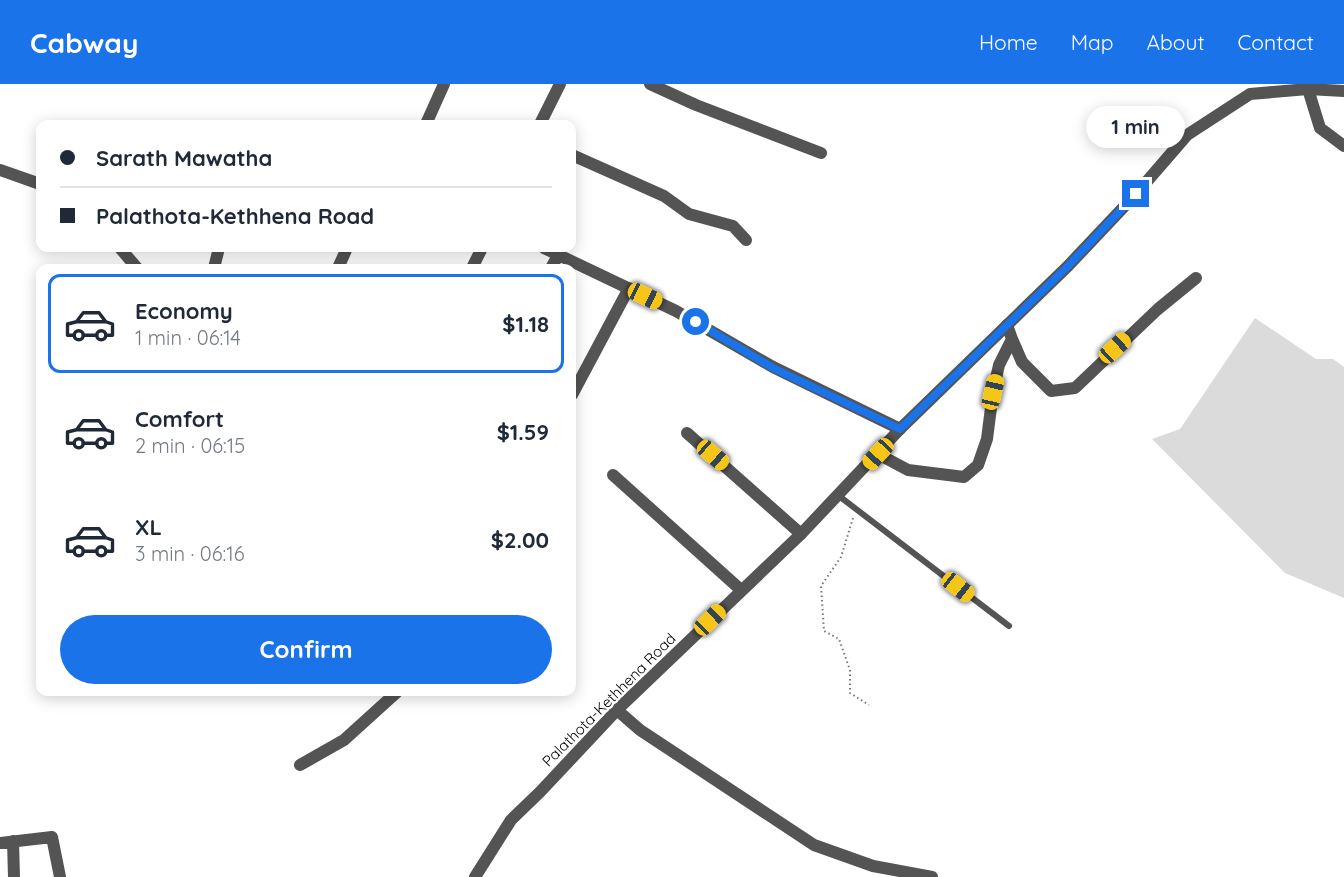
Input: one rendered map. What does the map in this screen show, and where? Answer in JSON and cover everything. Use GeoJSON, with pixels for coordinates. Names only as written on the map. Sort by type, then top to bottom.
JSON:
{"type":"FeatureCollection","features":[{"type":"Feature","properties":{"kind":"street"},"geometry":{"type":"LineString","coordinates":[[428,120],[444,84]]}},
{"type":"Feature","properties":{"kind":"street"},"geometry":{"type":"LineString","coordinates":[[542,120],[560,84]]}},
{"type":"Feature","properties":{"kind":"street"},"geometry":{"type":"LineString","coordinates":[[650,84],[696,105],[821,153]]}},
{"type":"Feature","properties":{"kind":"street"},"geometry":{"type":"LineString","coordinates":[[1308,89],[1320,128],[1344,146]]}},
{"type":"Feature","properties":{"kind":"street","name":"Palathota-Kethhena Road"},"geometry":{"type":"LineString","coordinates":[[475,877],[510,820],[540,792],[617,710],[801,534],[900,429],[1106,226],[1187,135],[1250,94],[1308,89],[1344,91]]}},
{"type":"Feature","properties":{"kind":"street"},"geometry":{"type":"LineString","coordinates":[[576,157],[664,196],[690,214],[733,226],[746,240]]}},
{"type":"Feature","properties":{"kind":"street"},"geometry":{"type":"LineString","coordinates":[[0,170],[36,183]]}},
{"type":"Feature","properties":{"kind":"street"},"geometry":{"type":"LineString","coordinates":[[123,252],[134,264]]}},
{"type":"Feature","properties":{"kind":"street"},"geometry":{"type":"LineString","coordinates":[[554,252],[676,311],[773,368],[900,429]]}},
{"type":"Feature","properties":{"kind":"street"},"geometry":{"type":"LineString","coordinates":[[553,264],[559,254]]}},
{"type":"Feature","properties":{"kind":"street"},"geometry":{"type":"LineString","coordinates":[[1007,325],[1022,362],[1051,391],[1074,388],[1158,309],[1196,278]]}},
{"type":"Feature","properties":{"kind":"street"},"geometry":{"type":"LineString","coordinates":[[576,387],[629,288]]}},
{"type":"Feature","properties":{"kind":"street"},"geometry":{"type":"LineString","coordinates":[[878,454],[908,470],[964,477],[978,465],[987,439],[999,365],[1012,339]]}},
{"type":"Feature","properties":{"kind":"street"},"geometry":{"type":"LineString","coordinates":[[687,433],[801,534]]}},
{"type":"Feature","properties":{"kind":"street"},"geometry":{"type":"LineString","coordinates":[[614,475],[741,590]]}},
{"type":"Feature","properties":{"kind":"street"},"geometry":{"type":"LineString","coordinates":[[300,765],[344,740],[392,696]]}},
{"type":"Feature","properties":{"kind":"street"},"geometry":{"type":"LineString","coordinates":[[617,710],[640,730],[814,845],[873,866],[932,877]]}},
{"type":"Feature","properties":{"kind":"street"},"geometry":{"type":"LineString","coordinates":[[0,843],[52,837],[60,877]]}},
{"type":"Feature","properties":{"kind":"street"},"geometry":{"type":"LineString","coordinates":[[13,841],[14,877]]}},
{"type":"Feature","properties":{"kind":"lane"},"geometry":{"type":"LineString","coordinates":[[839,496],[1009,626]]}},
{"type":"Feature","properties":{"kind":"path"},"geometry":{"type":"LineString","coordinates":[[856,509],[841,557],[820,586],[824,631],[838,639],[850,670],[850,693],[869,705]]}},
{"type":"Feature","properties":{"kind":"shaded area"},"geometry":{"type":"Polygon","coordinates":[[[1255,318],[1316,359],[1333,359],[1344,367],[1344,598],[1285,573],[1152,439],[1180,429],[1255,318]]]}},
{"type":"Feature","properties":{"kind":"route"},"geometry":{"type":"LineString","coordinates":[[696,322],[773,368],[900,429],[1068,266],[1136,194]]}}]}
